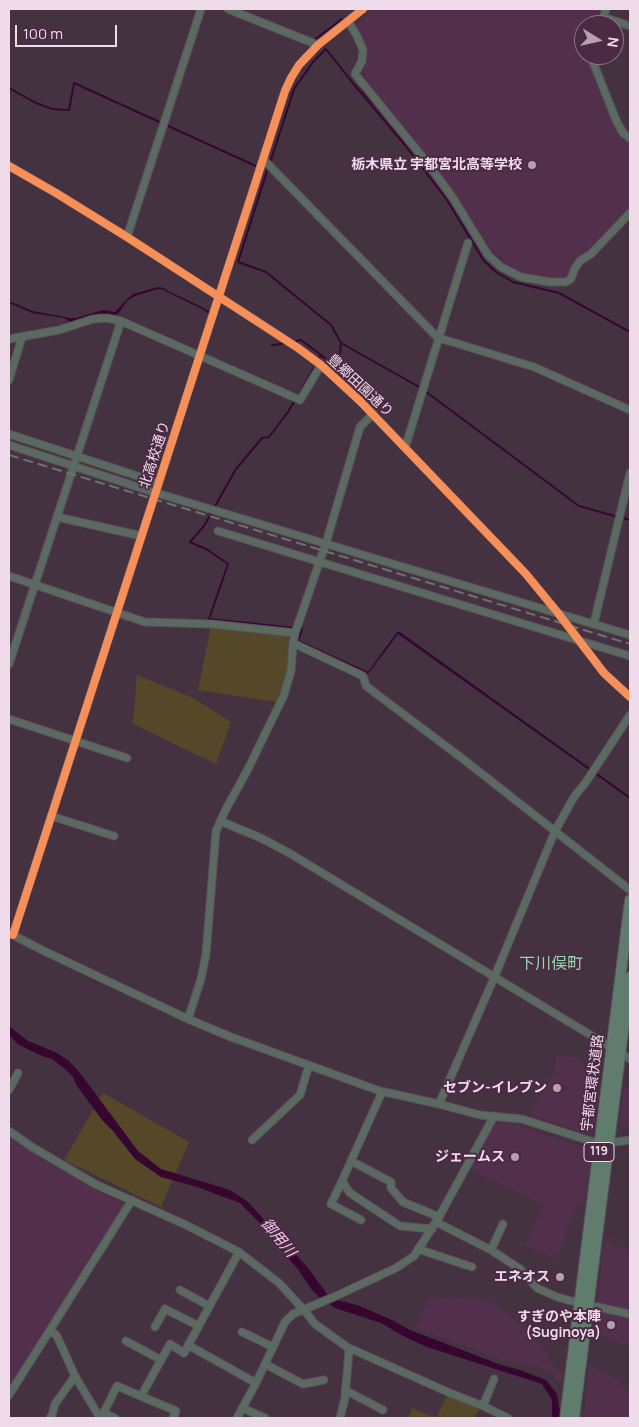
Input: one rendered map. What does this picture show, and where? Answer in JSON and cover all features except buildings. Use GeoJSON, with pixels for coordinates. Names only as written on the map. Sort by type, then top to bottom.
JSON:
{"type":"FeatureCollection","features":[{"type":"Feature","properties":{"kind":"highway","name":"宇都宮環状道路"},"geometry":{"type":"LineString","coordinates":[[565,1418],[571,1405],[616,1051],[630,900]]}},
{"type":"Feature","properties":{"kind":"highway","name":"宇都宮環状道路"},"geometry":{"type":"LineString","coordinates":[[616,1051],[630,977]]}},
{"type":"Feature","properties":{"kind":"highway","name":"宇都宮環状道路"},"geometry":{"type":"LineString","coordinates":[[571,1405],[574,1418]]}},
{"type":"Feature","properties":{"kind":"street"},"geometry":{"type":"LineString","coordinates":[[127,237],[201,9]]}},
{"type":"Feature","properties":{"kind":"street"},"geometry":{"type":"LineString","coordinates":[[230,9],[318,45]]}},
{"type":"Feature","properties":{"kind":"street","name":"北高校通り"},"geometry":{"type":"LineString","coordinates":[[11,934],[117,613],[285,91],[299,65],[318,45],[363,9]]}},
{"type":"Feature","properties":{"kind":"street"},"geometry":{"type":"LineString","coordinates":[[348,21],[363,50],[362,60],[355,74],[429,165],[453,198],[488,255],[501,267],[521,277],[550,282],[566,282],[571,279],[580,261],[591,254],[630,213]]}},
{"type":"Feature","properties":{"kind":"street"},"geometry":{"type":"LineString","coordinates":[[594,65],[616,120],[623,133],[630,138]]}},
{"type":"Feature","properties":{"kind":"street"},"geometry":{"type":"LineString","coordinates":[[263,159],[439,338],[534,368],[630,410]]}},
{"type":"Feature","properties":{"kind":"street","name":"豊郷田園通り"},"geometry":{"type":"LineString","coordinates":[[9,166],[127,237],[298,348],[321,365],[373,414],[526,574],[558,612],[604,673],[630,698]]}},
{"type":"Feature","properties":{"kind":"street"},"geometry":{"type":"LineString","coordinates":[[406,448],[468,243]]}},
{"type":"Feature","properties":{"kind":"street"},"geometry":{"type":"LineString","coordinates":[[9,339],[59,330],[93,319],[107,318],[121,321],[300,400],[321,365]]}},
{"type":"Feature","properties":{"kind":"street"},"geometry":{"type":"LineString","coordinates":[[9,664],[121,321]]}},
{"type":"Feature","properties":{"kind":"street"},"geometry":{"type":"LineString","coordinates":[[9,380],[22,337]]}},
{"type":"Feature","properties":{"kind":"street"},"geometry":{"type":"LineString","coordinates":[[188,1019],[201,979],[206,954],[216,831],[284,695],[291,671],[295,633],[326,544],[360,427],[373,414]]}},
{"type":"Feature","properties":{"kind":"street"},"geometry":{"type":"LineString","coordinates":[[9,434],[159,483]]}},
{"type":"Feature","properties":{"kind":"street"},"geometry":{"type":"LineString","coordinates":[[9,445],[156,492],[630,635]]}},
{"type":"Feature","properties":{"kind":"street"},"geometry":{"type":"LineString","coordinates":[[594,624],[630,473]]}},
{"type":"Feature","properties":{"kind":"street"},"geometry":{"type":"LineString","coordinates":[[57,517],[142,536]]}},
{"type":"Feature","properties":{"kind":"street"},"geometry":{"type":"LineString","coordinates":[[218,531],[630,656]]}},
{"type":"Feature","properties":{"kind":"street"},"geometry":{"type":"LineString","coordinates":[[9,576],[144,622],[211,624],[295,633]]}},
{"type":"Feature","properties":{"kind":"street"},"geometry":{"type":"LineString","coordinates":[[293,644],[363,676],[366,686],[463,759],[630,890]]}},
{"type":"Feature","properties":{"kind":"street"},"geometry":{"type":"LineString","coordinates":[[439,1104],[555,831],[574,797],[630,715]]}},
{"type":"Feature","properties":{"kind":"street"},"geometry":{"type":"LineString","coordinates":[[9,719],[127,758]]}},
{"type":"Feature","properties":{"kind":"street"},"geometry":{"type":"LineString","coordinates":[[51,816],[114,836]]}},
{"type":"Feature","properties":{"kind":"street"},"geometry":{"type":"LineString","coordinates":[[220,821],[261,838],[291,854],[630,1059]]}},
{"type":"Feature","properties":{"kind":"street"},"geometry":{"type":"LineString","coordinates":[[11,934],[188,1019],[231,1037],[382,1092],[439,1104],[480,1116],[522,1118],[604,1143],[630,1140]]}},
{"type":"Feature","properties":{"kind":"street"},"geometry":{"type":"LineString","coordinates":[[252,1140],[300,1094],[309,1066]]}},
{"type":"Feature","properties":{"kind":"street"},"geometry":{"type":"LineString","coordinates":[[9,1090],[18,1073]]}},
{"type":"Feature","properties":{"kind":"street"},"geometry":{"type":"LineString","coordinates":[[361,1220],[332,1204],[382,1092]]}},
{"type":"Feature","properties":{"kind":"street"},"geometry":{"type":"LineString","coordinates":[[237,1418],[285,1322],[293,1314],[396,1268],[414,1256],[436,1222],[494,1116]]}},
{"type":"Feature","properties":{"kind":"street"},"geometry":{"type":"LineString","coordinates":[[9,1131],[32,1147],[95,1184],[186,1225],[239,1252],[279,1283],[315,1324],[348,1347],[508,1418]]}},
{"type":"Feature","properties":{"kind":"street"},"geometry":{"type":"LineString","coordinates":[[350,1161],[391,1182],[391,1188],[403,1202],[436,1222],[491,1250],[520,1269],[538,1288],[556,1297],[630,1314]]}},
{"type":"Feature","properties":{"kind":"street"},"geometry":{"type":"LineString","coordinates":[[342,1181],[350,1193],[400,1226],[436,1222]]}},
{"type":"Feature","properties":{"kind":"street"},"geometry":{"type":"LineString","coordinates":[[9,1395],[132,1200]]}},
{"type":"Feature","properties":{"kind":"street"},"geometry":{"type":"LineString","coordinates":[[491,1250],[503,1224]]}},
{"type":"Feature","properties":{"kind":"street"},"geometry":{"type":"LineString","coordinates":[[418,1249],[472,1267]]}},
{"type":"Feature","properties":{"kind":"street"},"geometry":{"type":"LineString","coordinates":[[141,1396],[170,1344],[184,1352],[239,1252]]}},
{"type":"Feature","properties":{"kind":"street"},"geometry":{"type":"LineString","coordinates":[[180,1290],[209,1306]]}},
{"type":"Feature","properties":{"kind":"street"},"geometry":{"type":"LineString","coordinates":[[154,1327],[165,1309],[199,1326]]}},
{"type":"Feature","properties":{"kind":"street"},"geometry":{"type":"LineString","coordinates":[[50,1330],[57,1336],[75,1376],[102,1417]]}},
{"type":"Feature","properties":{"kind":"street"},"geometry":{"type":"LineString","coordinates":[[242,1332],[273,1347]]}},
{"type":"Feature","properties":{"kind":"street"},"geometry":{"type":"LineString","coordinates":[[126,1341],[161,1360]]}},
{"type":"Feature","properties":{"kind":"street"},"geometry":{"type":"LineString","coordinates":[[188,1345],[256,1383]]}},
{"type":"Feature","properties":{"kind":"street"},"geometry":{"type":"LineString","coordinates":[[340,1418],[343,1408],[348,1347]]}},
{"type":"Feature","properties":{"kind":"street"},"geometry":{"type":"LineString","coordinates":[[265,1364],[303,1384],[324,1380]]}},
{"type":"Feature","properties":{"kind":"street"},"geometry":{"type":"LineString","coordinates":[[50,1418],[55,1404],[75,1376]]}},
{"type":"Feature","properties":{"kind":"street"},"geometry":{"type":"LineString","coordinates":[[483,1406],[494,1379]]}},
{"type":"Feature","properties":{"kind":"street"},"geometry":{"type":"LineString","coordinates":[[102,1417],[117,1386],[176,1410],[173,1418]]}},
{"type":"Feature","properties":{"kind":"street"},"geometry":{"type":"LineString","coordinates":[[345,1390],[383,1410]]}},
{"type":"Feature","properties":{"kind":"street"},"geometry":{"type":"LineString","coordinates":[[242,1408],[265,1418]]}},
{"type":"Feature","properties":{"kind":"street"},"geometry":{"type":"LineString","coordinates":[[102,1417],[115,1418]]}},
{"type":"Feature","properties":{"kind":"shaded area","name":"栃木県立 宇都宮北高等学校"},"geometry":{"type":"Polygon","coordinates":[[[375,9],[602,9],[600,15],[574,15],[574,65],[591,65],[596,84],[617,130],[630,144],[630,209],[597,246],[572,266],[567,279],[545,279],[515,270],[490,250],[449,187],[408,132],[368,86],[364,76],[364,62],[367,49],[356,25],[375,9]]]}},
{"type":"Feature","properties":{"kind":"shaded area"},"geometry":{"type":"Polygon","coordinates":[[[211,626],[289,635],[288,667],[284,685],[276,702],[198,690],[211,626]]]}},
{"type":"Feature","properties":{"kind":"shaded area"},"geometry":{"type":"Polygon","coordinates":[[[137,675],[193,698],[231,722],[216,764],[133,724],[137,675]]]}},
{"type":"Feature","properties":{"kind":"shaded area"},"geometry":{"type":"Polygon","coordinates":[[[556,1055],[574,1057],[601,1072],[594,1129],[588,1134],[530,1115],[555,1070],[556,1055]]]}},
{"type":"Feature","properties":{"kind":"shaded area"},"geometry":{"type":"Polygon","coordinates":[[[624,1085],[630,1088],[630,1126],[623,1129],[619,1125],[624,1085]]]}},
{"type":"Feature","properties":{"kind":"shaded area"},"geometry":{"type":"Polygon","coordinates":[[[103,1093],[189,1142],[161,1207],[64,1160],[103,1093]]]}},
{"type":"Feature","properties":{"kind":"shaded area"},"geometry":{"type":"Polygon","coordinates":[[[495,1122],[520,1125],[581,1147],[588,1153],[591,1162],[585,1204],[577,1204],[556,1260],[525,1245],[544,1205],[470,1170],[495,1122]]]}},
{"type":"Feature","properties":{"kind":"shaded area"},"geometry":{"type":"Polygon","coordinates":[[[9,1135],[51,1165],[129,1206],[9,1396],[9,1135]]]}},
{"type":"Feature","properties":{"kind":"shaded area"},"geometry":{"type":"Polygon","coordinates":[[[605,1236],[610,1238],[610,1244],[630,1249],[630,1348],[593,1331],[605,1236]]]}},
{"type":"Feature","properties":{"kind":"shaded area"},"geometry":{"type":"Polygon","coordinates":[[[455,1297],[488,1300],[500,1308],[535,1337],[552,1365],[563,1372],[561,1384],[540,1367],[501,1360],[417,1328],[428,1299],[455,1297]]]}},
{"type":"Feature","properties":{"kind":"shaded area"},"geometry":{"type":"Polygon","coordinates":[[[589,1365],[616,1379],[630,1392],[630,1418],[583,1418],[589,1365]]]}},
{"type":"Feature","properties":{"kind":"shaded area"},"geometry":{"type":"Polygon","coordinates":[[[447,1396],[479,1410],[474,1418],[436,1418],[447,1396]]]}},
{"type":"Feature","properties":{"kind":"shaded area"},"geometry":{"type":"Polygon","coordinates":[[[412,1408],[436,1418],[409,1418],[412,1408]]]}},
{"type":"Feature","properties":{"kind":"water"},"geometry":{"type":"Polygon","coordinates":[[[158,287],[164,288],[202,307],[210,312],[209,314],[164,290],[158,289],[135,296],[127,301],[119,313],[114,316],[101,313],[70,322],[64,318],[32,313],[9,303],[14,303],[33,311],[76,318],[103,310],[115,312],[133,294],[158,287]]]}},
{"type":"Feature","properties":{"kind":"water"},"geometry":{"type":"Polygon","coordinates":[[[397,632],[400,632],[630,798],[399,633],[368,674],[397,632]]]}},
{"type":"Feature","properties":{"kind":"water","name":"御用川"},"geometry":{"type":"Polygon","coordinates":[[[9,1026],[28,1041],[55,1052],[68,1060],[80,1073],[138,1151],[161,1169],[230,1190],[248,1202],[308,1268],[327,1294],[338,1300],[360,1306],[410,1330],[546,1380],[557,1394],[563,1418],[552,1418],[552,1400],[542,1384],[427,1347],[381,1323],[335,1308],[321,1299],[261,1224],[240,1203],[197,1187],[161,1177],[135,1159],[102,1120],[77,1086],[73,1077],[52,1059],[19,1045],[9,1035],[9,1026]]]}},
{"type":"Feature","properties":{"kind":"waterway"},"geometry":{"type":"LineString","coordinates":[[314,40],[342,19]]}},
{"type":"Feature","properties":{"kind":"waterway"},"geometry":{"type":"LineString","coordinates":[[350,31],[357,43]]}},
{"type":"Feature","properties":{"kind":"waterway"},"geometry":{"type":"LineString","coordinates":[[270,163],[294,89],[313,62],[326,49],[405,145],[447,200],[484,261],[496,272],[513,282],[559,293],[630,332]]}},
{"type":"Feature","properties":{"kind":"waterway"},"geometry":{"type":"LineString","coordinates":[[358,82],[383,114]]}},
{"type":"Feature","properties":{"kind":"waterway"},"geometry":{"type":"LineString","coordinates":[[9,88],[36,103],[52,109],[69,110],[74,83],[258,167]]}},
{"type":"Feature","properties":{"kind":"waterway"},"geometry":{"type":"LineString","coordinates":[[268,168],[238,262],[266,272],[331,325],[341,343]]}},
{"type":"Feature","properties":{"kind":"waterway"},"geometry":{"type":"LineString","coordinates":[[292,342],[301,340],[321,355]]}},
{"type":"Feature","properties":{"kind":"waterway"},"geometry":{"type":"LineString","coordinates":[[272,345],[285,343]]}},
{"type":"Feature","properties":{"kind":"waterway"},"geometry":{"type":"LineString","coordinates":[[320,357],[321,355],[333,365],[339,365],[341,343],[421,388]]}},
{"type":"Feature","properties":{"kind":"waterway"},"geometry":{"type":"LineString","coordinates":[[298,396],[314,368]]}},
{"type":"Feature","properties":{"kind":"waterway"},"geometry":{"type":"LineString","coordinates":[[425,391],[579,506],[618,517]]}},
{"type":"Feature","properties":{"kind":"waterway"},"geometry":{"type":"LineString","coordinates":[[214,508],[236,469],[262,438],[269,437],[295,400]]}},
{"type":"Feature","properties":{"kind":"waterway"},"geometry":{"type":"LineString","coordinates":[[212,512],[204,526],[190,542],[208,550],[228,564],[209,619],[295,628]]}},
{"type":"Feature","properties":{"kind":"waterway"},"geometry":{"type":"LineString","coordinates":[[623,518],[630,520]]}},
{"type":"Feature","properties":{"kind":"waterway"},"geometry":{"type":"LineString","coordinates":[[299,628],[302,629],[298,641],[368,673]]}},
{"type":"Feature","properties":{"kind":"waterway"},"geometry":{"type":"LineString","coordinates":[[398,633],[592,771]]}},
{"type":"Feature","properties":{"kind":"waterway"},"geometry":{"type":"LineString","coordinates":[[595,773],[630,798]]}},
{"type":"Feature","properties":{"kind":"railway"},"geometry":{"type":"LineString","coordinates":[[9,455],[630,644]]}},
{"type":"Feature","properties":{"kind":"cycle path"},"geometry":{"type":"LineString","coordinates":[[13,935],[285,91],[299,65],[318,45],[363,9]]}},
{"type":"Feature","properties":{"kind":"cycle path"},"geometry":{"type":"LineString","coordinates":[[9,166],[127,237],[298,348],[321,365],[360,401],[526,574],[604,673],[630,697]]}},
{"type":"Feature","properties":{"kind":"place","name":"栃木県立 宇都宮北高等学校"},"geometry":{"type":"Point","coordinates":[532,165]}},
{"type":"Feature","properties":{"kind":"place","name":"セブン-イレブン"},"geometry":{"type":"Point","coordinates":[557,1088]}},
{"type":"Feature","properties":{"kind":"place","name":"ジェームス"},"geometry":{"type":"Point","coordinates":[515,1157]}},
{"type":"Feature","properties":{"kind":"place","name":"エネオス"},"geometry":{"type":"Point","coordinates":[560,1277]}},
{"type":"Feature","properties":{"kind":"place","name":"すぎのや本陣 (Suginoya)"},"geometry":{"type":"Point","coordinates":[611,1325]}},
{"type":"Feature","properties":{"kind":"district","name":"下川俣町"},"geometry":{"type":"Point","coordinates":[551,965]}}]}
